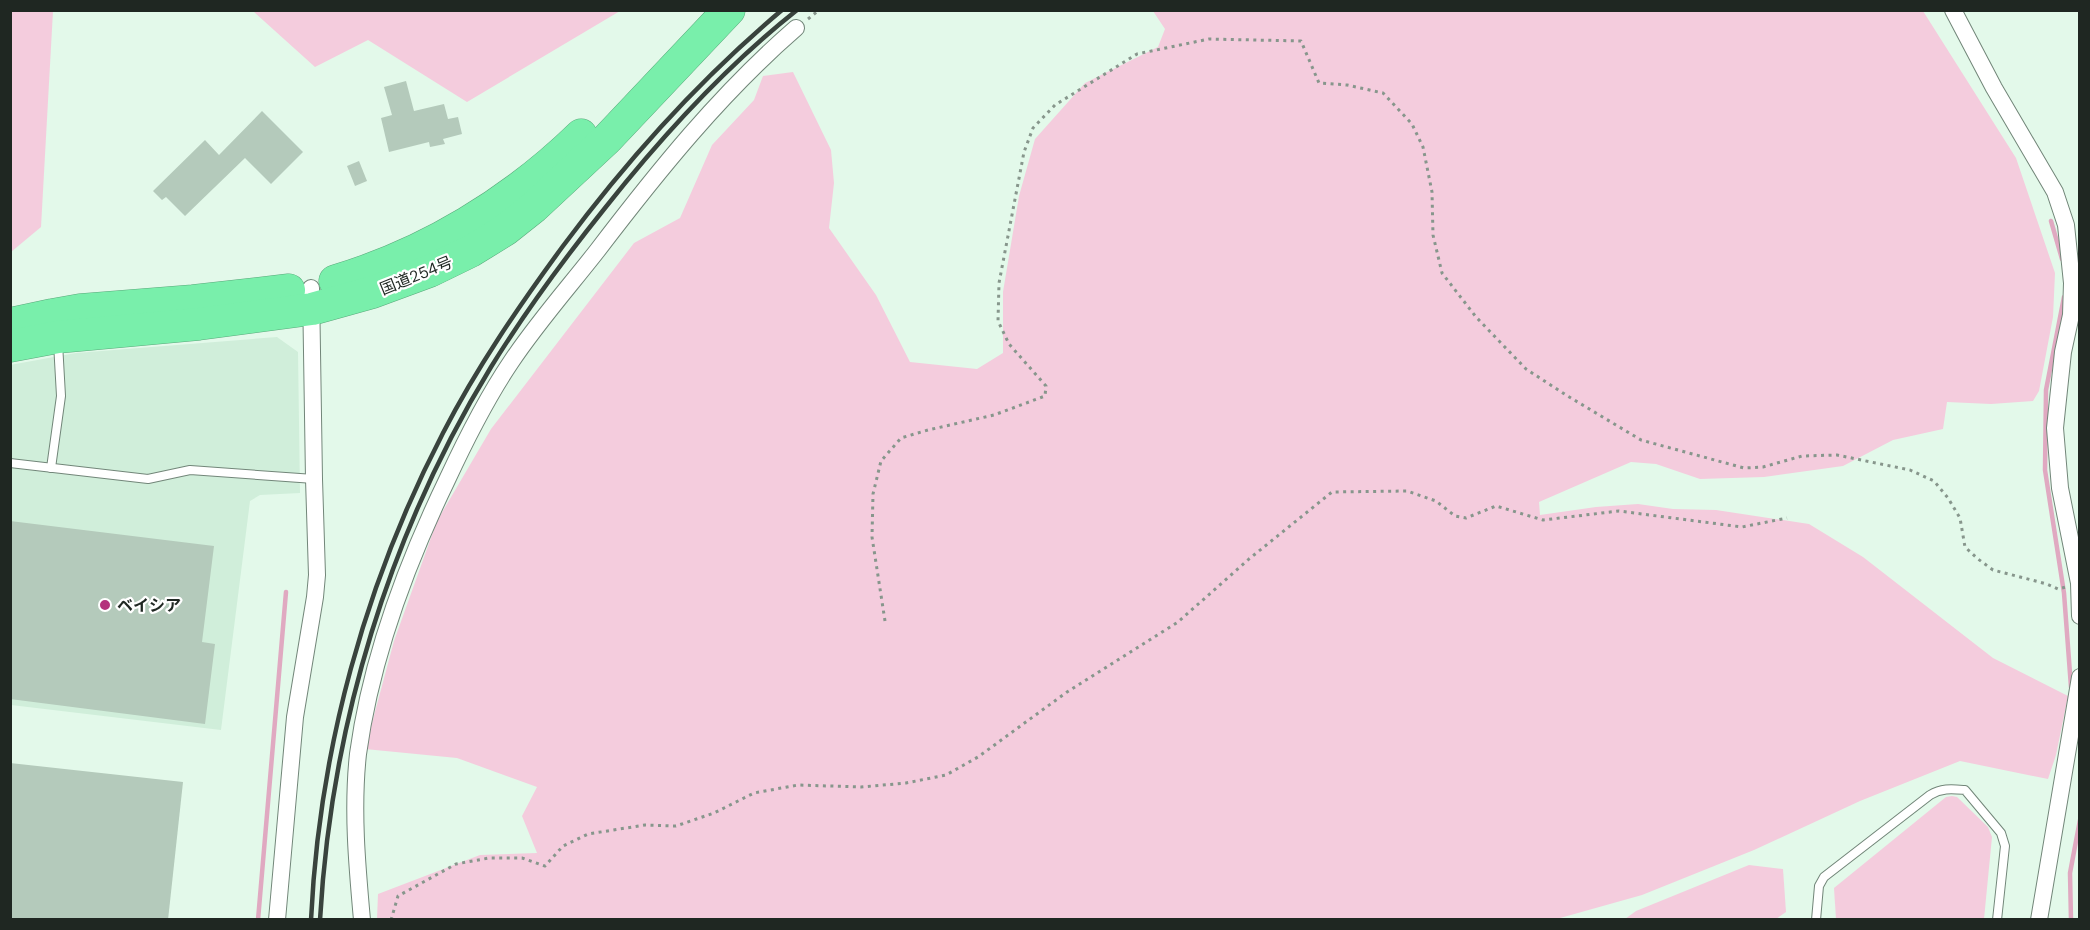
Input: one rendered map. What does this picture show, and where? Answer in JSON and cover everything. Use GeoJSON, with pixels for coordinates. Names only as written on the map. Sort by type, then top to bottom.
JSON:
{"type":"FeatureCollection","features":[{"type":"Feature","properties":{"kind":"highway","name":"国道254号"},"geometry":{"type":"LineString","coordinates":[[10,346],[58,337],[199,324],[312,298],[365,272],[427,246],[496,206],[555,160],[643,73],[702,10]]}},
{"type":"Feature","properties":{"kind":"highway","name":"国道254号"},"geometry":{"type":"LineString","coordinates":[[10,324],[80,310],[193,301],[312,298],[373,292],[430,271],[471,251],[505,230],[563,182],[729,10]]}},
{"type":"Feature","properties":{"kind":"street"},"geometry":{"type":"LineString","coordinates":[[1953,10],[1994,88],[2055,192],[2066,225],[2072,283],[2071,305],[2063,352],[2055,428],[2060,488],[2079,583],[2079,616]]}},
{"type":"Feature","properties":{"kind":"street"},"geometry":{"type":"LineString","coordinates":[[362,920],[355,838],[356,795],[358,756],[372,680],[385,634],[410,563],[461,450],[487,400],[511,361],[652,179],[725,94],[796,28]]}},
{"type":"Feature","properties":{"kind":"street"},"geometry":{"type":"LineString","coordinates":[[277,920],[297,699],[317,575],[312,298]]}},
{"type":"Feature","properties":{"kind":"street"},"geometry":{"type":"LineString","coordinates":[[2039,920],[2079,677]]}},
{"type":"Feature","properties":{"kind":"lane"},"geometry":{"type":"LineString","coordinates":[[51,468],[61,396],[58,337]]}},
{"type":"Feature","properties":{"kind":"lane"},"geometry":{"type":"LineString","coordinates":[[10,463],[148,478],[190,470],[314,479]]}},
{"type":"Feature","properties":{"kind":"lane"},"geometry":{"type":"LineString","coordinates":[[1816,920],[1820,886],[1824,877],[1930,795],[1941,789],[1950,789],[1965,790],[2001,832],[2006,846],[1997,920]]}},
{"type":"Feature","properties":{"kind":"path"},"geometry":{"type":"LineString","coordinates":[[885,621],[872,537],[873,494],[881,461],[900,438],[994,415],[1045,396],[1046,386],[1009,344],[998,321],[999,283],[1024,152],[1033,128],[1055,105],[1137,54],[1209,39],[1301,41],[1319,83],[1347,84],[1383,93],[1412,124],[1423,147],[1432,192],[1433,235],[1442,273],[1476,317],[1526,369],[1566,395],[1641,440],[1744,468],[1763,466],[1802,456],[1837,455],[1910,470],[1934,481],[1960,518],[1965,547],[1993,570],[2058,589],[2079,583]]}},
{"type":"Feature","properties":{"kind":"path"},"geometry":{"type":"LineString","coordinates":[[390,920],[398,896],[456,864],[489,858],[522,858],[545,866],[563,846],[588,834],[645,825],[676,826],[714,813],[754,793],[798,785],[830,787],[906,783],[946,775],[978,757],[1067,692],[1178,622],[1257,551],[1332,492],[1407,491],[1436,501],[1455,516],[1466,518],[1496,506],[1543,520],[1619,511],[1742,527],[1787,518]]}},
{"type":"Feature","properties":{"kind":"shaded area"},"geometry":{"type":"Polygon","coordinates":[[[11,10],[53,11],[41,227],[11,252],[11,10]]]}},
{"type":"Feature","properties":{"kind":"shaded area"},"geometry":{"type":"Polygon","coordinates":[[[253,11],[620,11],[467,102],[368,40],[315,67],[253,11]]]}},
{"type":"Feature","properties":{"kind":"shaded area"},"geometry":{"type":"Polygon","coordinates":[[[1153,11],[1923,11],[2016,158],[2055,273],[2053,317],[2039,391],[2033,401],[1991,404],[1947,402],[1943,429],[1893,440],[1843,466],[1764,477],[1700,479],[1656,464],[1631,462],[1539,502],[1540,515],[1638,504],[1673,509],[1716,510],[1809,524],[1863,557],[1993,658],[2068,696],[2056,755],[2048,779],[1960,761],[1860,801],[1754,850],[1642,895],[1553,920],[377,919],[378,894],[480,855],[537,853],[522,816],[537,787],[457,758],[365,749],[394,641],[437,521],[491,429],[634,243],[680,218],[712,145],[754,100],[763,76],[793,72],[831,150],[834,183],[829,228],[876,295],[910,362],[977,369],[1003,353],[1003,292],[1019,196],[1035,139],[1085,83],[1158,47],[1165,29],[1153,11]]]}},
{"type":"Feature","properties":{"kind":"shaded area"},"geometry":{"type":"Polygon","coordinates":[[[277,337],[298,352],[300,493],[260,495],[250,501],[221,730],[11,705],[10,365],[76,353],[277,337]]]}},
{"type":"Feature","properties":{"kind":"shaded area"},"geometry":{"type":"Polygon","coordinates":[[[1946,797],[1957,797],[1988,827],[1992,837],[1984,919],[1836,919],[1834,888],[1946,797]]]}},
{"type":"Feature","properties":{"kind":"shaded area"},"geometry":{"type":"Polygon","coordinates":[[[1749,865],[1783,869],[1786,912],[1776,919],[1625,919],[1636,911],[1749,865]]]}},
{"type":"Feature","properties":{"kind":"building"},"geometry":{"type":"Polygon","coordinates":[[[406,81],[414,111],[444,104],[448,119],[458,117],[462,134],[443,139],[445,144],[430,147],[429,142],[389,152],[381,118],[392,115],[384,87],[406,81]]]}},
{"type":"Feature","properties":{"kind":"building"},"geometry":{"type":"Polygon","coordinates":[[[262,111],[303,152],[271,184],[245,158],[185,216],[166,197],[162,200],[153,191],[205,140],[219,155],[262,111]]]}},
{"type":"Feature","properties":{"kind":"building"},"geometry":{"type":"Polygon","coordinates":[[[359,161],[367,181],[355,186],[347,166],[359,161]]]}},
{"type":"Feature","properties":{"kind":"building"},"geometry":{"type":"Polygon","coordinates":[[[10,521],[214,546],[202,642],[215,644],[205,724],[10,699],[10,521]]]}},
{"type":"Feature","properties":{"kind":"building"},"geometry":{"type":"Polygon","coordinates":[[[10,763],[183,782],[168,920],[10,920],[10,763]]]}},
{"type":"Feature","properties":{"kind":"waterway"},"geometry":{"type":"LineString","coordinates":[[2051,221],[2062,259]]}},
{"type":"Feature","properties":{"kind":"waterway"},"geometry":{"type":"LineString","coordinates":[[2064,297],[2046,390],[2045,470],[2064,593],[2073,690]]}},
{"type":"Feature","properties":{"kind":"waterway"},"geometry":{"type":"LineString","coordinates":[[258,920],[286,592]]}},
{"type":"Feature","properties":{"kind":"waterway"},"geometry":{"type":"LineString","coordinates":[[2071,920],[2070,873],[2080,820]]}},
{"type":"Feature","properties":{"kind":"railway"},"geometry":{"type":"LineString","coordinates":[[311,920],[324,793],[351,669],[369,608],[391,548],[415,490],[443,433],[499,337],[587,214],[694,92],[782,10]]}},
{"type":"Feature","properties":{"kind":"railway"},"geometry":{"type":"LineString","coordinates":[[320,920],[326,847],[337,775],[352,703],[371,633],[395,564],[423,496],[455,431],[491,367],[531,306],[627,181],[695,103],[770,32],[797,10]]}},
{"type":"Feature","properties":{"kind":"place","name":"ベイシア"},"geometry":{"type":"Point","coordinates":[105,605]}}]}
